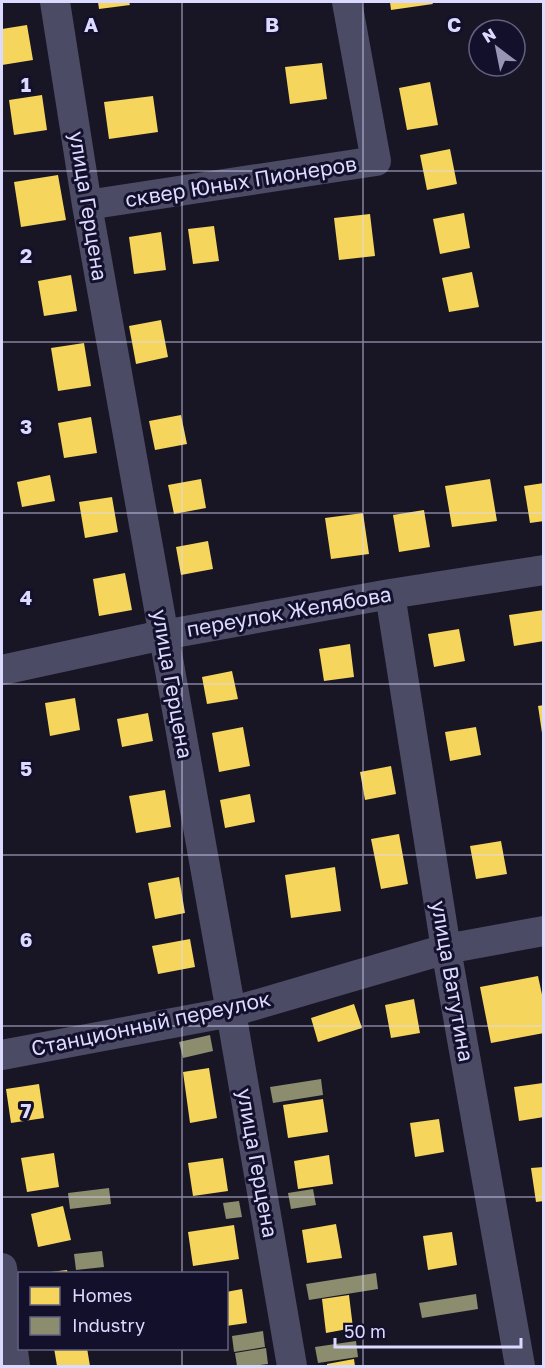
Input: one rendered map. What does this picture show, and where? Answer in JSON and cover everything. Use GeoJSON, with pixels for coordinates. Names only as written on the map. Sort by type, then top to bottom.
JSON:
{"type":"FeatureCollection","features":[{"type":"Feature","properties":{"kind":"street","name":"улица Герцена"},"geometry":{"type":"LineString","coordinates":[[55,2],[87,205],[292,1366]]}},
{"type":"Feature","properties":{"kind":"street","name":"сквер Юных Пионеров"},"geometry":{"type":"LineString","coordinates":[[87,205],[376,161],[347,2]]}},
{"type":"Feature","properties":{"kind":"street","name":"переулок Желябова"},"geometry":{"type":"LineString","coordinates":[[2,670],[163,635],[390,594],[543,570]]}},
{"type":"Feature","properties":{"kind":"street","name":"улица Ватутина"},"geometry":{"type":"LineString","coordinates":[[390,594],[446,949],[520,1366]]}},
{"type":"Feature","properties":{"kind":"street","name":"Станционный переулок"},"geometry":{"type":"LineString","coordinates":[[2,1054],[231,1012],[446,949],[543,931]]}},
{"type":"Feature","properties":{"kind":"street"},"geometry":{"type":"LineString","coordinates":[[2,1268],[15,1366]]}},
{"type":"Feature","properties":{"kind":"building: Homes"},"geometry":{"type":"Polygon","coordinates":[[[98,2],[129,2],[130,5],[99,9],[98,2]]]}},
{"type":"Feature","properties":{"kind":"building: Homes"},"geometry":{"type":"Polygon","coordinates":[[[390,2],[432,2],[433,4],[391,10],[390,2]]]}},
{"type":"Feature","properties":{"kind":"building: Homes"},"geometry":{"type":"Polygon","coordinates":[[[27,25],[33,60],[2,65],[2,29],[27,25]]]}},
{"type":"Feature","properties":{"kind":"building: Homes"},"geometry":{"type":"Polygon","coordinates":[[[322,63],[327,99],[290,104],[285,67],[322,63]]]}},
{"type":"Feature","properties":{"kind":"building: Homes"},"geometry":{"type":"Polygon","coordinates":[[[430,82],[438,125],[407,130],[399,88],[430,82]]]}},
{"type":"Feature","properties":{"kind":"building: Homes"},"geometry":{"type":"Polygon","coordinates":[[[42,95],[47,130],[14,135],[9,100],[42,95]]]}},
{"type":"Feature","properties":{"kind":"building: Homes"},"geometry":{"type":"Polygon","coordinates":[[[153,96],[158,132],[109,139],[104,102],[153,96]]]}},
{"type":"Feature","properties":{"kind":"building: Homes"},"geometry":{"type":"Polygon","coordinates":[[[450,149],[457,184],[427,190],[420,155],[450,149]]]}},
{"type":"Feature","properties":{"kind":"building: Homes"},"geometry":{"type":"Polygon","coordinates":[[[58,175],[66,220],[21,227],[14,182],[58,175]]]}},
{"type":"Feature","properties":{"kind":"building: Homes"},"geometry":{"type":"Polygon","coordinates":[[[464,213],[470,248],[440,254],[433,219],[464,213]]]}},
{"type":"Feature","properties":{"kind":"building: Homes"},"geometry":{"type":"Polygon","coordinates":[[[370,214],[375,256],[339,260],[334,218],[370,214]]]}},
{"type":"Feature","properties":{"kind":"building: Homes"},"geometry":{"type":"Polygon","coordinates":[[[214,226],[219,261],[193,264],[188,229],[214,226]]]}},
{"type":"Feature","properties":{"kind":"building: Homes"},"geometry":{"type":"Polygon","coordinates":[[[161,232],[166,270],[134,274],[129,237],[161,232]]]}},
{"type":"Feature","properties":{"kind":"building: Homes"},"geometry":{"type":"Polygon","coordinates":[[[472,272],[479,307],[449,312],[442,278],[472,272]]]}},
{"type":"Feature","properties":{"kind":"building: Homes"},"geometry":{"type":"Polygon","coordinates":[[[71,275],[77,311],[44,316],[38,281],[71,275]]]}},
{"type":"Feature","properties":{"kind":"building: Homes"},"geometry":{"type":"Polygon","coordinates":[[[161,320],[168,357],[136,364],[129,326],[161,320]]]}},
{"type":"Feature","properties":{"kind":"building: Homes"},"geometry":{"type":"Polygon","coordinates":[[[84,343],[91,386],[58,391],[51,348],[84,343]]]}},
{"type":"Feature","properties":{"kind":"building: Homes"},"geometry":{"type":"Polygon","coordinates":[[[181,415],[187,444],[155,450],[149,421],[181,415]]]}},
{"type":"Feature","properties":{"kind":"building: Homes"},"geometry":{"type":"Polygon","coordinates":[[[91,417],[97,453],[64,458],[58,423],[91,417]]]}},
{"type":"Feature","properties":{"kind":"building: Homes"},"geometry":{"type":"Polygon","coordinates":[[[50,475],[55,501],[22,507],[17,482],[50,475]]]}},
{"type":"Feature","properties":{"kind":"building: Homes"},"geometry":{"type":"Polygon","coordinates":[[[201,479],[206,508],[174,514],[168,485],[201,479]]]}},
{"type":"Feature","properties":{"kind":"building: Homes"},"geometry":{"type":"Polygon","coordinates":[[[490,479],[497,521],[452,527],[445,486],[490,479]]]}},
{"type":"Feature","properties":{"kind":"building: Homes"},"geometry":{"type":"Polygon","coordinates":[[[544,483],[544,521],[530,523],[524,486],[544,483]]]}},
{"type":"Feature","properties":{"kind":"building: Homes"},"geometry":{"type":"Polygon","coordinates":[[[112,497],[118,532],[85,538],[79,502],[112,497]]]}},
{"type":"Feature","properties":{"kind":"building: Homes"},"geometry":{"type":"Polygon","coordinates":[[[424,510],[430,547],[399,552],[393,515],[424,510]]]}},
{"type":"Feature","properties":{"kind":"building: Homes"},"geometry":{"type":"Polygon","coordinates":[[[363,513],[369,554],[331,559],[325,518],[363,513]]]}},
{"type":"Feature","properties":{"kind":"building: Homes"},"geometry":{"type":"Polygon","coordinates":[[[208,541],[213,569],[181,575],[176,547],[208,541]]]}},
{"type":"Feature","properties":{"kind":"building: Homes"},"geometry":{"type":"Polygon","coordinates":[[[125,573],[132,610],[99,616],[93,579],[125,573]]]}},
{"type":"Feature","properties":{"kind":"building: Homes"},"geometry":{"type":"Polygon","coordinates":[[[544,610],[544,641],[514,646],[509,615],[544,610]]]}},
{"type":"Feature","properties":{"kind":"building: Homes"},"geometry":{"type":"Polygon","coordinates":[[[459,629],[465,661],[434,667],[428,634],[459,629]]]}},
{"type":"Feature","properties":{"kind":"building: Homes"},"geometry":{"type":"Polygon","coordinates":[[[350,644],[354,677],[324,681],[319,649],[350,644]]]}},
{"type":"Feature","properties":{"kind":"building: Homes"},"geometry":{"type":"Polygon","coordinates":[[[232,671],[238,699],[207,704],[202,677],[232,671]]]}},
{"type":"Feature","properties":{"kind":"building: Homes"},"geometry":{"type":"Polygon","coordinates":[[[75,698],[80,730],[50,736],[45,703],[75,698]]]}},
{"type":"Feature","properties":{"kind":"building: Homes"},"geometry":{"type":"Polygon","coordinates":[[[544,705],[544,733],[542,733],[538,706],[544,705]]]}},
{"type":"Feature","properties":{"kind":"building: Homes"},"geometry":{"type":"Polygon","coordinates":[[[148,713],[153,741],[122,747],[117,719],[148,713]]]}},
{"type":"Feature","properties":{"kind":"building: Homes"},"geometry":{"type":"Polygon","coordinates":[[[243,727],[250,766],[219,772],[212,733],[243,727]]]}},
{"type":"Feature","properties":{"kind":"building: Homes"},"geometry":{"type":"Polygon","coordinates":[[[476,727],[481,755],[450,761],[445,732],[476,727]]]}},
{"type":"Feature","properties":{"kind":"building: Homes"},"geometry":{"type":"Polygon","coordinates":[[[391,766],[396,794],[365,800],[360,772],[391,766]]]}},
{"type":"Feature","properties":{"kind":"building: Homes"},"geometry":{"type":"Polygon","coordinates":[[[165,790],[171,827],[136,833],[129,796],[165,790]]]}},
{"type":"Feature","properties":{"kind":"building: Homes"},"geometry":{"type":"Polygon","coordinates":[[[250,794],[255,822],[225,828],[220,800],[250,794]]]}},
{"type":"Feature","properties":{"kind":"building: Homes"},"geometry":{"type":"Polygon","coordinates":[[[399,834],[408,884],[381,889],[371,839],[399,834]]]}},
{"type":"Feature","properties":{"kind":"building: Homes"},"geometry":{"type":"Polygon","coordinates":[[[501,841],[507,874],[476,879],[470,846],[501,841]]]}},
{"type":"Feature","properties":{"kind":"building: Homes"},"geometry":{"type":"Polygon","coordinates":[[[335,867],[341,911],[291,918],[285,875],[335,867]]]}},
{"type":"Feature","properties":{"kind":"building: Homes"},"geometry":{"type":"Polygon","coordinates":[[[179,877],[185,913],[155,919],[148,883],[179,877]]]}},
{"type":"Feature","properties":{"kind":"building: Homes"},"geometry":{"type":"Polygon","coordinates":[[[190,939],[195,967],[158,974],[152,946],[190,939]]]}},
{"type":"Feature","properties":{"kind":"building: Homes"},"geometry":{"type":"Polygon","coordinates":[[[538,976],[544,1004],[544,1033],[491,1043],[480,987],[538,976]]]}},
{"type":"Feature","properties":{"kind":"building: Homes"},"geometry":{"type":"Polygon","coordinates":[[[414,999],[420,1033],[391,1038],[385,1005],[414,999]]]}},
{"type":"Feature","properties":{"kind":"building: Homes"},"geometry":{"type":"Polygon","coordinates":[[[354,1004],[362,1028],[318,1042],[311,1018],[354,1004]]]}},
{"type":"Feature","properties":{"kind":"building: Homes"},"geometry":{"type":"Polygon","coordinates":[[[209,1068],[217,1118],[190,1123],[183,1072],[209,1068]]]}},
{"type":"Feature","properties":{"kind":"building: Homes"},"geometry":{"type":"Polygon","coordinates":[[[543,1083],[544,1117],[519,1121],[514,1087],[543,1083]]]}},
{"type":"Feature","properties":{"kind":"building: Homes"},"geometry":{"type":"Polygon","coordinates":[[[39,1084],[44,1118],[11,1123],[6,1089],[39,1084]]]}},
{"type":"Feature","properties":{"kind":"building: Homes"},"geometry":{"type":"Polygon","coordinates":[[[323,1099],[328,1132],[288,1138],[283,1105],[323,1099]]]}},
{"type":"Feature","properties":{"kind":"building: Homes"},"geometry":{"type":"Polygon","coordinates":[[[439,1119],[444,1152],[415,1157],[410,1123],[439,1119]]]}},
{"type":"Feature","properties":{"kind":"building: Homes"},"geometry":{"type":"Polygon","coordinates":[[[54,1153],[59,1187],[27,1192],[21,1158],[54,1153]]]}},
{"type":"Feature","properties":{"kind":"building: Homes"},"geometry":{"type":"Polygon","coordinates":[[[329,1155],[333,1184],[298,1189],[294,1161],[329,1155]]]}},
{"type":"Feature","properties":{"kind":"building: Homes"},"geometry":{"type":"Polygon","coordinates":[[[223,1158],[228,1191],[193,1196],[188,1163],[223,1158]]]}},
{"type":"Feature","properties":{"kind":"building: Homes"},"geometry":{"type":"Polygon","coordinates":[[[544,1167],[544,1201],[536,1202],[531,1168],[544,1167]]]}},
{"type":"Feature","properties":{"kind":"building: Homes"},"geometry":{"type":"Polygon","coordinates":[[[63,1206],[71,1240],[38,1247],[31,1214],[63,1206]]]}},
{"type":"Feature","properties":{"kind":"building: Homes"},"geometry":{"type":"Polygon","coordinates":[[[336,1224],[342,1258],[307,1263],[302,1230],[336,1224]]]}},
{"type":"Feature","properties":{"kind":"building: Homes"},"geometry":{"type":"Polygon","coordinates":[[[234,1225],[239,1259],[193,1266],[188,1232],[234,1225]]]}},
{"type":"Feature","properties":{"kind":"building: Homes"},"geometry":{"type":"Polygon","coordinates":[[[452,1232],[457,1265],[428,1270],[423,1236],[452,1232]]]}},
{"type":"Feature","properties":{"kind":"building: Homes"},"geometry":{"type":"Polygon","coordinates":[[[242,1289],[247,1323],[228,1326],[228,1292],[242,1289]]]}},
{"type":"Feature","properties":{"kind":"building: Homes"},"geometry":{"type":"Polygon","coordinates":[[[349,1295],[353,1328],[326,1333],[322,1299],[349,1295]]]}},
{"type":"Feature","properties":{"kind":"building: Homes"},"geometry":{"type":"Polygon","coordinates":[[[54,1350],[87,1350],[90,1366],[57,1366],[54,1350]]]}},
{"type":"Feature","properties":{"kind":"building: Homes"},"geometry":{"type":"Polygon","coordinates":[[[354,1359],[355,1366],[327,1366],[327,1364],[354,1359]]]}},
{"type":"Feature","properties":{"kind":"building: Industry"},"geometry":{"type":"Polygon","coordinates":[[[210,1035],[213,1051],[183,1058],[179,1042],[210,1035]]]}},
{"type":"Feature","properties":{"kind":"building: Industry"},"geometry":{"type":"Polygon","coordinates":[[[321,1079],[323,1095],[273,1103],[270,1087],[321,1079]]]}},
{"type":"Feature","properties":{"kind":"building: Industry"},"geometry":{"type":"Polygon","coordinates":[[[109,1188],[111,1204],[70,1209],[68,1193],[109,1188]]]}},
{"type":"Feature","properties":{"kind":"building: Industry"},"geometry":{"type":"Polygon","coordinates":[[[313,1189],[316,1205],[291,1209],[288,1193],[313,1189]]]}},
{"type":"Feature","properties":{"kind":"building: Industry"},"geometry":{"type":"Polygon","coordinates":[[[239,1201],[242,1217],[226,1219],[223,1203],[239,1201]]]}},
{"type":"Feature","properties":{"kind":"building: Industry"},"geometry":{"type":"Polygon","coordinates":[[[102,1251],[104,1267],[76,1270],[74,1254],[102,1251]]]}},
{"type":"Feature","properties":{"kind":"building: Industry"},"geometry":{"type":"Polygon","coordinates":[[[376,1273],[378,1289],[309,1300],[306,1284],[376,1273]]]}},
{"type":"Feature","properties":{"kind":"building: Industry"},"geometry":{"type":"Polygon","coordinates":[[[476,1294],[478,1309],[422,1318],[419,1303],[476,1294]]]}},
{"type":"Feature","properties":{"kind":"building: Industry"},"geometry":{"type":"Polygon","coordinates":[[[263,1331],[265,1347],[234,1352],[232,1336],[263,1331]]]}},
{"type":"Feature","properties":{"kind":"building: Industry"},"geometry":{"type":"Polygon","coordinates":[[[356,1341],[358,1357],[318,1363],[315,1347],[356,1341]]]}},
{"type":"Feature","properties":{"kind":"building: Industry"},"geometry":{"type":"Polygon","coordinates":[[[266,1348],[268,1364],[237,1366],[235,1353],[266,1348]]]}}]}
